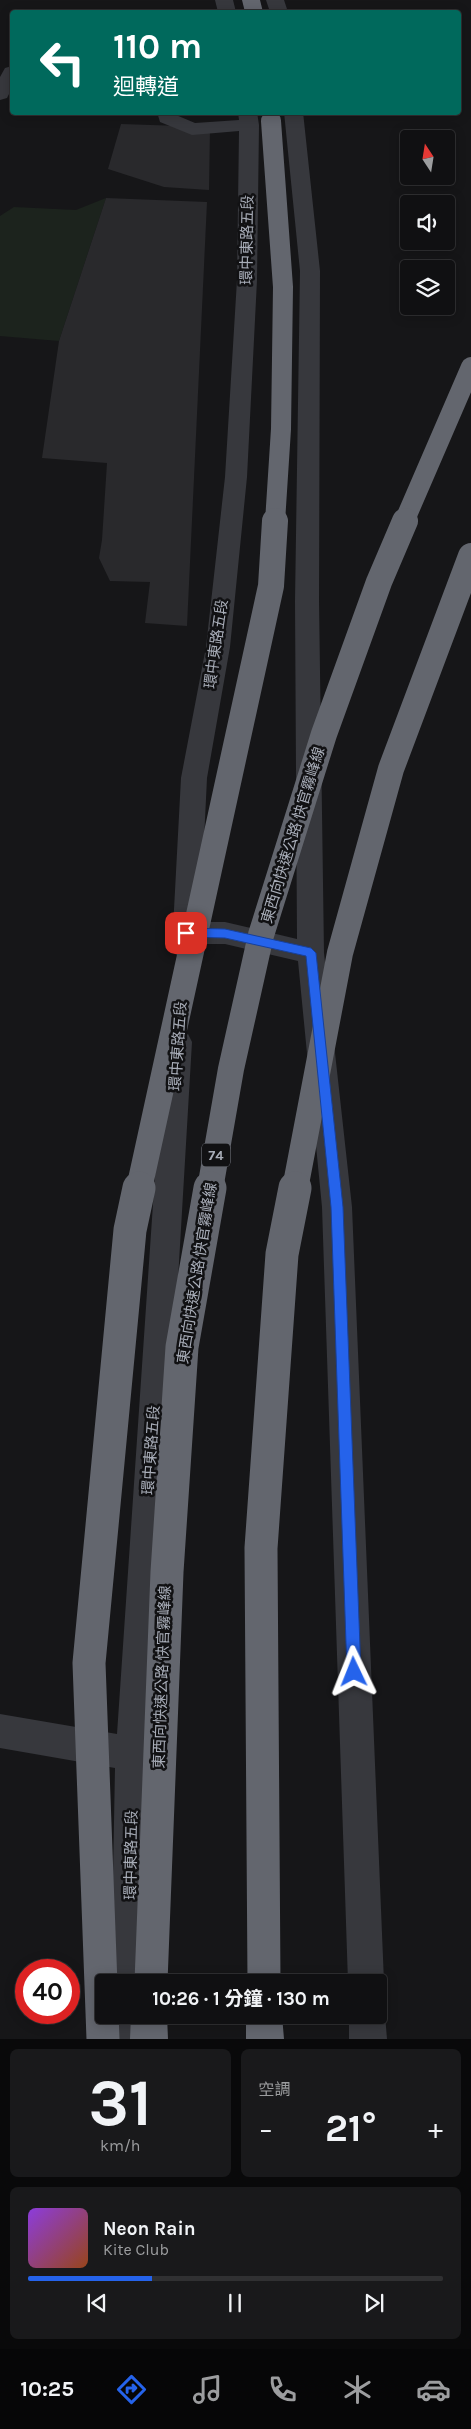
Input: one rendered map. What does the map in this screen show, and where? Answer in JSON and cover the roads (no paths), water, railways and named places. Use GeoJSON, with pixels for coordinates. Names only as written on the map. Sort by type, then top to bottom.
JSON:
{"type":"FeatureCollection","features":[{"type":"Feature","properties":{"kind":"highway"},"geometry":{"type":"LineString","coordinates":[[103,2039],[88,1663],[130,1230],[271,586],[281,429],[284,288],[266,117]]}},
{"type":"Feature","properties":{"kind":"highway","name":"東西向快速公路 快官霧峰線"},"geometry":{"type":"LineString","coordinates":[[150,1974],[166,1572],[182,1347],[231,1069],[261,935],[324,734],[379,582],[471,367]]}},
{"type":"Feature","properties":{"kind":"highway"},"geometry":{"type":"LineString","coordinates":[[264,1974],[261,1548],[282,1254],[340,952],[391,769],[471,556]]}},
{"type":"Feature","properties":{"kind":"highway"},"geometry":{"type":"LineString","coordinates":[[149,2024],[149,2039]]}},
{"type":"Feature","properties":{"kind":"highway"},"geometry":{"type":"LineString","coordinates":[[264,2024],[264,2039]]}},
{"type":"Feature","properties":{"kind":"street"},"geometry":{"type":"LineString","coordinates":[[0,94],[10,76]]}},
{"type":"Feature","properties":{"kind":"street"},"geometry":{"type":"LineString","coordinates":[[166,115],[167,118],[192,129],[266,117],[310,271],[307,601],[311,953],[337,1207],[366,1974]]}},
{"type":"Feature","properties":{"kind":"street","name":"環中東路五段"},"geometry":{"type":"LineString","coordinates":[[129,1974],[133,1754],[186,933],[194,778],[218,647],[236,477],[247,280],[266,117]]}},
{"type":"Feature","properties":{"kind":"street"},"geometry":{"type":"LineString","coordinates":[[186,933],[225,933],[311,953]]}},
{"type":"Feature","properties":{"kind":"street"},"geometry":{"type":"LineString","coordinates":[[0,1731],[133,1754]]}},
{"type":"Feature","properties":{"kind":"street"},"geometry":{"type":"LineString","coordinates":[[128,2039],[129,2024]]}},
{"type":"Feature","properties":{"kind":"street"},"geometry":{"type":"LineString","coordinates":[[368,2024],[368,2039]]}}]}
